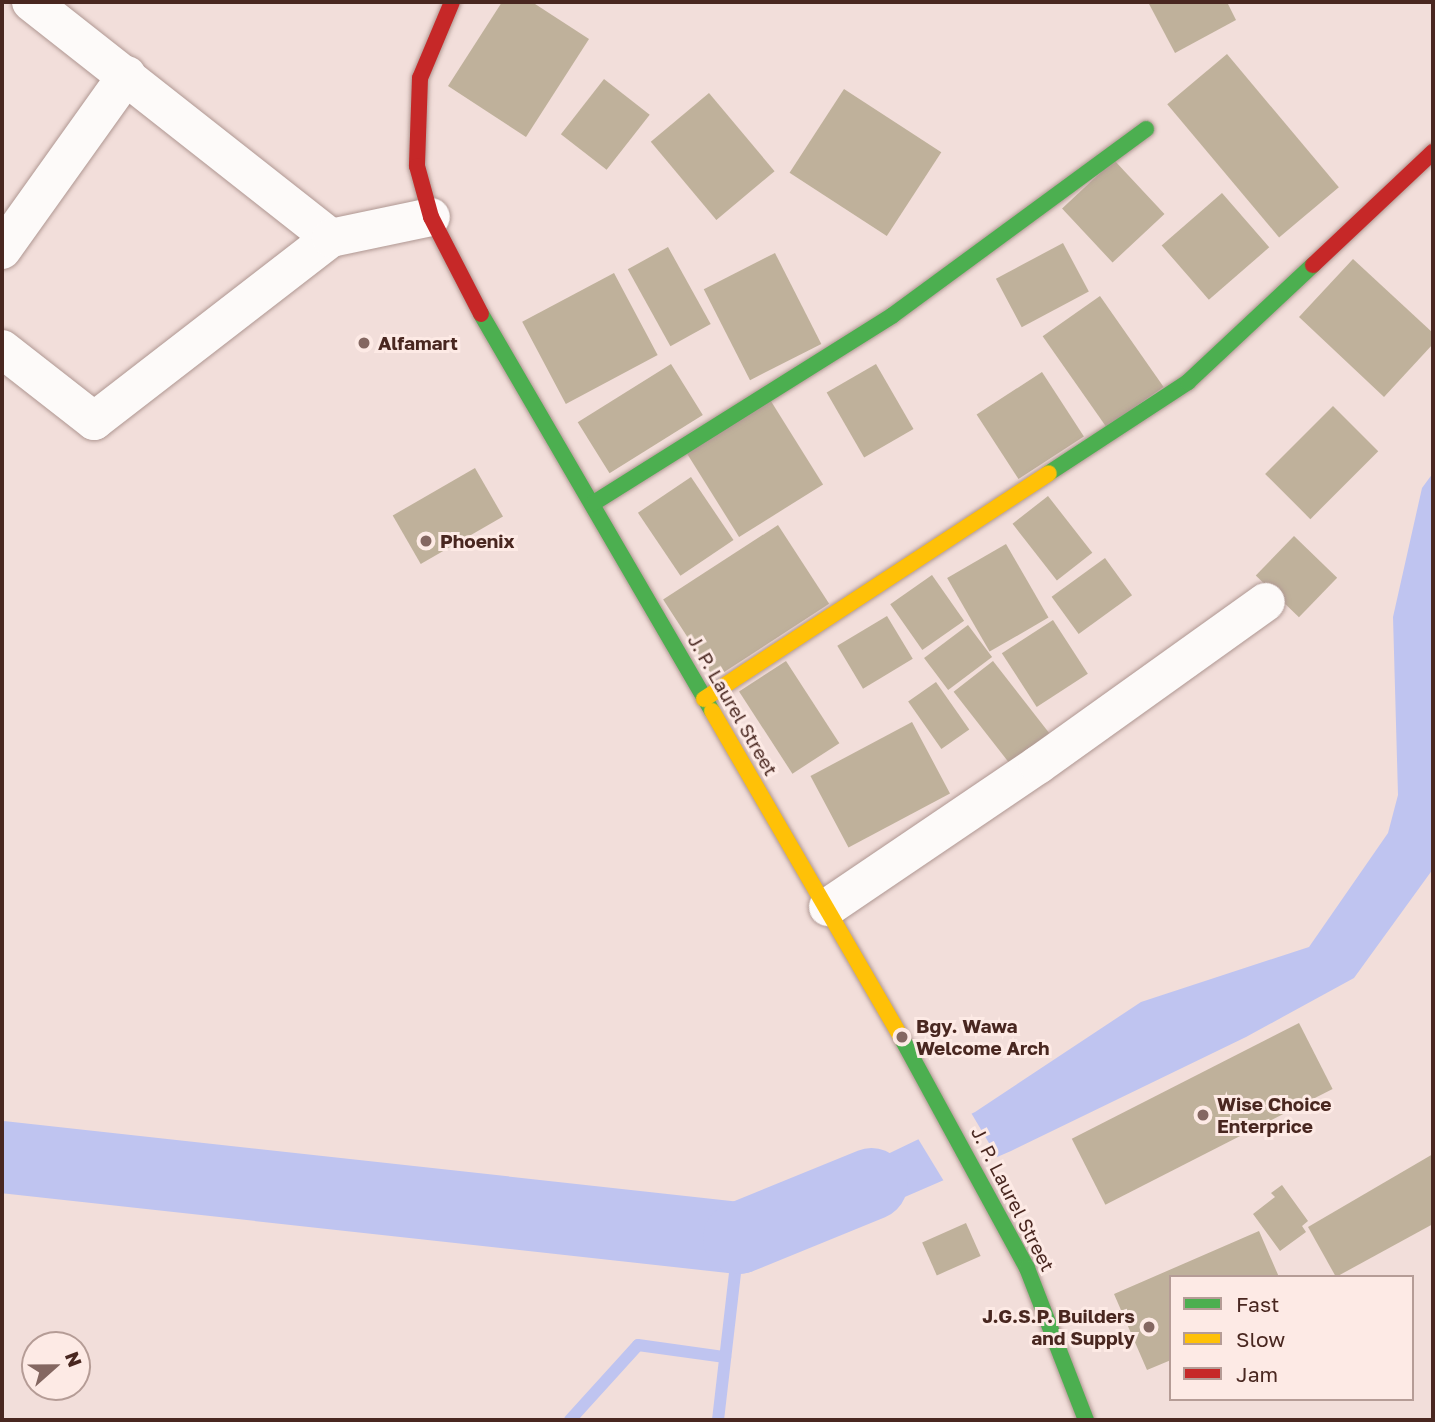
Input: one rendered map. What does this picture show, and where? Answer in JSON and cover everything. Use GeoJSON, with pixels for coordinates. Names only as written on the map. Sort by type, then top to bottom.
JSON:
{"type":"FeatureCollection","features":[{"type":"Feature","properties":{"kind":"main road"},"geometry":{"type":"LineString","coordinates":[[430,2],[448,8]]}},
{"type":"Feature","properties":{"kind":"main road","name":"J. P. Laurel Street"},"geometry":{"type":"LineString","coordinates":[[448,8],[420,78],[417,166],[431,217],[455,270],[828,907],[984,1184],[1027,1268],[1086,1420]]}},
{"type":"Feature","properties":{"kind":"main road"},"geometry":{"type":"LineString","coordinates":[[592,504],[893,315],[1146,129]]}},
{"type":"Feature","properties":{"kind":"main road"},"geometry":{"type":"LineString","coordinates":[[704,699],[1188,382],[1433,152]]}},
{"type":"Feature","properties":{"kind":"street"},"geometry":{"type":"LineString","coordinates":[[2,13],[12,2]]}},
{"type":"Feature","properties":{"kind":"street"},"geometry":{"type":"LineString","coordinates":[[31,2],[331,238]]}},
{"type":"Feature","properties":{"kind":"street"},"geometry":{"type":"LineString","coordinates":[[2,250],[127,75]]}},
{"type":"Feature","properties":{"kind":"street"},"geometry":{"type":"LineString","coordinates":[[2,349],[94,421],[331,238],[431,217]]}},
{"type":"Feature","properties":{"kind":"street"},"geometry":{"type":"LineString","coordinates":[[828,907],[1038,765],[1266,602]]}},
{"type":"Feature","properties":{"kind":"water"},"geometry":{"type":"Polygon","coordinates":[[[1433,473],[1433,869],[1354,978],[1246,1037],[1011,1151],[817,1235],[761,1215],[975,1112],[1141,1002],[1309,947],[1388,833],[1398,795],[1393,617],[1422,488],[1433,473]]]}},
{"type":"Feature","properties":{"kind":"pier"},"geometry":{"type":"Polygon","coordinates":[[[970,1111],[999,1160],[945,1183],[917,1137],[970,1111]]]}},
{"type":"Feature","properties":{"kind":"building"},"geometry":{"type":"Polygon","coordinates":[[[502,2],[532,2],[589,39],[526,137],[448,86],[502,2]]]}},
{"type":"Feature","properties":{"kind":"building"},"geometry":{"type":"Polygon","coordinates":[[[1148,2],[1227,2],[1236,20],[1175,53],[1148,2]]]}},
{"type":"Feature","properties":{"kind":"building"},"geometry":{"type":"Polygon","coordinates":[[[1227,54],[1339,187],[1279,237],[1167,104],[1227,54]]]}},
{"type":"Feature","properties":{"kind":"building"},"geometry":{"type":"Polygon","coordinates":[[[604,79],[650,115],[607,170],[561,134],[604,79]]]}},
{"type":"Feature","properties":{"kind":"building"},"geometry":{"type":"Polygon","coordinates":[[[844,89],[941,152],[887,236],[790,173],[844,89]]]}},
{"type":"Feature","properties":{"kind":"building"},"geometry":{"type":"Polygon","coordinates":[[[709,93],[775,171],[716,220],[651,142],[709,93]]]}},
{"type":"Feature","properties":{"kind":"building"},"geometry":{"type":"Polygon","coordinates":[[[1114,160],[1164,214],[1113,263],[1062,208],[1114,160]]]}},
{"type":"Feature","properties":{"kind":"building"},"geometry":{"type":"Polygon","coordinates":[[[1222,193],[1269,247],[1209,300],[1162,245],[1222,193]]]}},
{"type":"Feature","properties":{"kind":"building"},"geometry":{"type":"Polygon","coordinates":[[[1063,243],[1089,292],[1022,327],[996,279],[1063,243]]]}},
{"type":"Feature","properties":{"kind":"building"},"geometry":{"type":"Polygon","coordinates":[[[668,247],[711,324],[670,346],[628,269],[668,247]]]}},
{"type":"Feature","properties":{"kind":"building"},"geometry":{"type":"Polygon","coordinates":[[[775,253],[821,344],[750,380],[704,289],[775,253]]]}},
{"type":"Feature","properties":{"kind":"building"},"geometry":{"type":"Polygon","coordinates":[[[1353,259],[1433,333],[1433,344],[1384,397],[1299,317],[1353,259]]]}},
{"type":"Feature","properties":{"kind":"building"},"geometry":{"type":"Polygon","coordinates":[[[614,273],[658,355],[566,404],[522,322],[614,273]]]}},
{"type":"Feature","properties":{"kind":"building"},"geometry":{"type":"Polygon","coordinates":[[[1100,296],[1164,387],[1106,427],[1043,336],[1100,296]]]}},
{"type":"Feature","properties":{"kind":"building"},"geometry":{"type":"Polygon","coordinates":[[[671,364],[703,415],[610,473],[578,422],[671,364]]]}},
{"type":"Feature","properties":{"kind":"building"},"geometry":{"type":"Polygon","coordinates":[[[876,364],[914,429],[864,457],[827,393],[876,364]]]}},
{"type":"Feature","properties":{"kind":"building"},"geometry":{"type":"Polygon","coordinates":[[[1042,372],[1084,437],[1019,479],[977,414],[1042,372]]]}},
{"type":"Feature","properties":{"kind":"building"},"geometry":{"type":"Polygon","coordinates":[[[769,398],[823,485],[739,537],[685,450],[769,398]]]}},
{"type":"Feature","properties":{"kind":"building"},"geometry":{"type":"Polygon","coordinates":[[[1333,406],[1378,451],[1310,519],[1265,474],[1333,406]]]}},
{"type":"Feature","properties":{"kind":"building"},"geometry":{"type":"Polygon","coordinates":[[[475,468],[503,516],[421,564],[393,516],[475,468]]]}},
{"type":"Feature","properties":{"kind":"building"},"geometry":{"type":"Polygon","coordinates":[[[691,477],[733,540],[680,576],[638,513],[691,477]]]}},
{"type":"Feature","properties":{"kind":"building"},"geometry":{"type":"Polygon","coordinates":[[[1048,496],[1092,553],[1057,580],[1013,524],[1048,496]]]}},
{"type":"Feature","properties":{"kind":"building"},"geometry":{"type":"Polygon","coordinates":[[[778,525],[829,604],[714,678],[663,600],[778,525]]]}},
{"type":"Feature","properties":{"kind":"building"},"geometry":{"type":"Polygon","coordinates":[[[1294,536],[1337,578],[1299,617],[1256,576],[1294,536]]]}},
{"type":"Feature","properties":{"kind":"building"},"geometry":{"type":"Polygon","coordinates":[[[1006,544],[1048,618],[990,652],[947,578],[1006,544]]]}},
{"type":"Feature","properties":{"kind":"building"},"geometry":{"type":"Polygon","coordinates":[[[1105,558],[1132,595],[1079,634],[1052,597],[1105,558]]]}},
{"type":"Feature","properties":{"kind":"building"},"geometry":{"type":"Polygon","coordinates":[[[932,575],[964,621],[922,650],[890,604],[932,575]]]}},
{"type":"Feature","properties":{"kind":"building"},"geometry":{"type":"Polygon","coordinates":[[[887,616],[913,659],[863,689],[837,646],[887,616]]]}},
{"type":"Feature","properties":{"kind":"building"},"geometry":{"type":"Polygon","coordinates":[[[1053,620],[1088,674],[1037,707],[1002,653],[1053,620]]]}},
{"type":"Feature","properties":{"kind":"building"},"geometry":{"type":"Polygon","coordinates":[[[968,625],[992,657],[948,690],[924,658],[968,625]]]}},
{"type":"Feature","properties":{"kind":"building"},"geometry":{"type":"Polygon","coordinates":[[[786,661],[839,743],[792,774],[739,691],[786,661]]]}},
{"type":"Feature","properties":{"kind":"building"},"geometry":{"type":"Polygon","coordinates":[[[993,661],[1052,737],[1013,767],[954,692],[993,661]]]}},
{"type":"Feature","properties":{"kind":"building"},"geometry":{"type":"Polygon","coordinates":[[[936,682],[969,730],[941,749],[908,702],[936,682]]]}},
{"type":"Feature","properties":{"kind":"building"},"geometry":{"type":"Polygon","coordinates":[[[912,722],[950,794],[848,848],[810,776],[912,722]]]}},
{"type":"Feature","properties":{"kind":"building","name":"Wise Choice Enterprice"},"geometry":{"type":"Polygon","coordinates":[[[1299,1023],[1333,1089],[1105,1205],[1072,1139],[1299,1023]]]}},
{"type":"Feature","properties":{"kind":"building"},"geometry":{"type":"Polygon","coordinates":[[[1433,1154],[1433,1224],[1340,1275],[1335,1275],[1308,1227],[1433,1154]]]}},
{"type":"Feature","properties":{"kind":"building"},"geometry":{"type":"Polygon","coordinates":[[[1282,1185],[1308,1221],[1302,1226],[1306,1232],[1280,1251],[1253,1214],[1275,1197],[1271,1193],[1282,1185]]]}},
{"type":"Feature","properties":{"kind":"building"},"geometry":{"type":"Polygon","coordinates":[[[966,1223],[981,1256],[937,1275],[922,1243],[966,1223]]]}},
{"type":"Feature","properties":{"kind":"building","name":"J.G.S.P. Builders and Supply"},"geometry":{"type":"Polygon","coordinates":[[[1259,1231],[1278,1275],[1169,1275],[1169,1361],[1147,1370],[1114,1294],[1259,1231]]]}},
{"type":"Feature","properties":{"kind":"waterway"},"geometry":{"type":"LineString","coordinates":[[2,1157],[739,1238],[871,1184]]}},
{"type":"Feature","properties":{"kind":"waterway"},"geometry":{"type":"LineString","coordinates":[[718,1420],[739,1238]]}},
{"type":"Feature","properties":{"kind":"waterway"},"geometry":{"type":"LineString","coordinates":[[570,1420],[638,1345],[725,1357]]}},
{"type":"Feature","properties":{"kind":"traffic: fast"},"geometry":{"type":"LineString","coordinates":[[592,504],[893,315],[1146,129]]}},
{"type":"Feature","properties":{"kind":"traffic: fast"},"geometry":{"type":"LineString","coordinates":[[1049,473],[1188,382],[1313,265]]}},
{"type":"Feature","properties":{"kind":"traffic: fast"},"geometry":{"type":"LineString","coordinates":[[481,314],[712,711]]}},
{"type":"Feature","properties":{"kind":"traffic: fast"},"geometry":{"type":"LineString","coordinates":[[901,1037],[1027,1268],[1086,1420]]}},
{"type":"Feature","properties":{"kind":"traffic: slow"},"geometry":{"type":"LineString","coordinates":[[704,699],[1049,473]]}},
{"type":"Feature","properties":{"kind":"traffic: slow"},"geometry":{"type":"LineString","coordinates":[[712,711],[901,1037]]}},
{"type":"Feature","properties":{"kind":"traffic: jam"},"geometry":{"type":"LineString","coordinates":[[452,2],[420,78],[417,166],[431,217],[481,314]]}},
{"type":"Feature","properties":{"kind":"traffic: jam"},"geometry":{"type":"LineString","coordinates":[[1313,265],[1433,152]]}},
{"type":"Feature","properties":{"kind":"place","name":"Alfamart"},"geometry":{"type":"Point","coordinates":[364,343]}},
{"type":"Feature","properties":{"kind":"place","name":"Phoenix"},"geometry":{"type":"Point","coordinates":[426,541]}},
{"type":"Feature","properties":{"kind":"place","name":"Bgy. Wawa Welcome Arch"},"geometry":{"type":"Point","coordinates":[902,1037]}},
{"type":"Feature","properties":{"kind":"place","name":"Wise Choice Enterprice"},"geometry":{"type":"Point","coordinates":[1203,1115]}},
{"type":"Feature","properties":{"kind":"place","name":"J.G.S.P. Builders and Supply"},"geometry":{"type":"Point","coordinates":[1149,1327]}}]}
